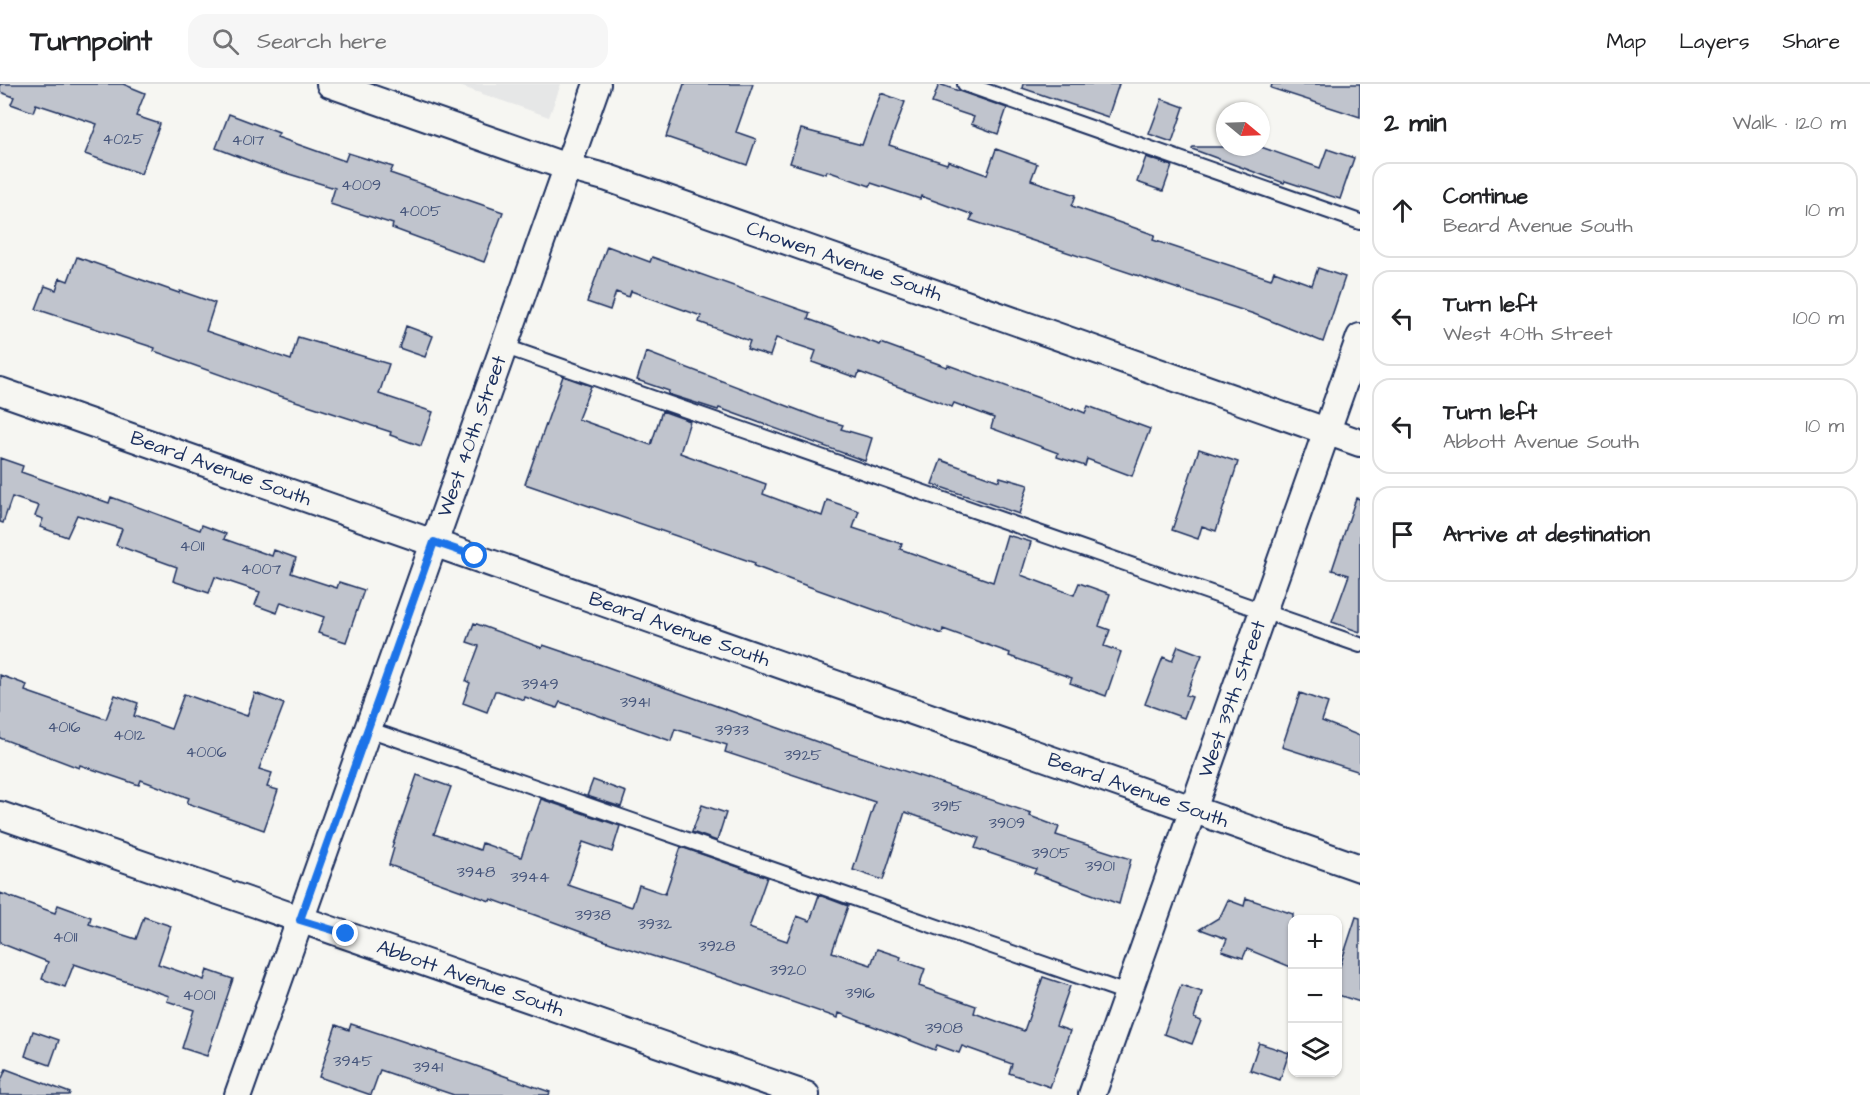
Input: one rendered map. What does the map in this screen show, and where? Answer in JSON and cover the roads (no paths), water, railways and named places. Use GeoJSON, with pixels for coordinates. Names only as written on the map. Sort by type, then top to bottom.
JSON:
{"type":"FeatureCollection","features":[{"type":"Feature","properties":{"kind":"street","name":"Chowen Avenue South"},"geometry":{"type":"LineString","coordinates":[[330,84],[567,167],[575,167],[608,178],[1360,443]]}},
{"type":"Feature","properties":{"kind":"street","name":"West 40th Street"},"geometry":{"type":"LineString","coordinates":[[238,1095],[597,84]]}},
{"type":"Feature","properties":{"kind":"street","name":"West 39th Street"},"geometry":{"type":"LineString","coordinates":[[1092,1095],[1360,337]]}},
{"type":"Feature","properties":{"kind":"street","name":"Beard Avenue South"},"geometry":{"type":"LineString","coordinates":[[0,391],[1360,868]]}},
{"type":"Feature","properties":{"kind":"street","name":"Abbott Avenue South"},"geometry":{"type":"LineString","coordinates":[[0,815],[806,1095]]}},
{"type":"Feature","properties":{"kind":"lane"},"geometry":{"type":"LineString","coordinates":[[965,84],[1360,222]]}},
{"type":"Feature","properties":{"kind":"lane"},"geometry":{"type":"LineString","coordinates":[[503,346],[1360,645]]}},
{"type":"Feature","properties":{"kind":"lane"},"geometry":{"type":"LineString","coordinates":[[368,729],[1127,993]]}}]}
